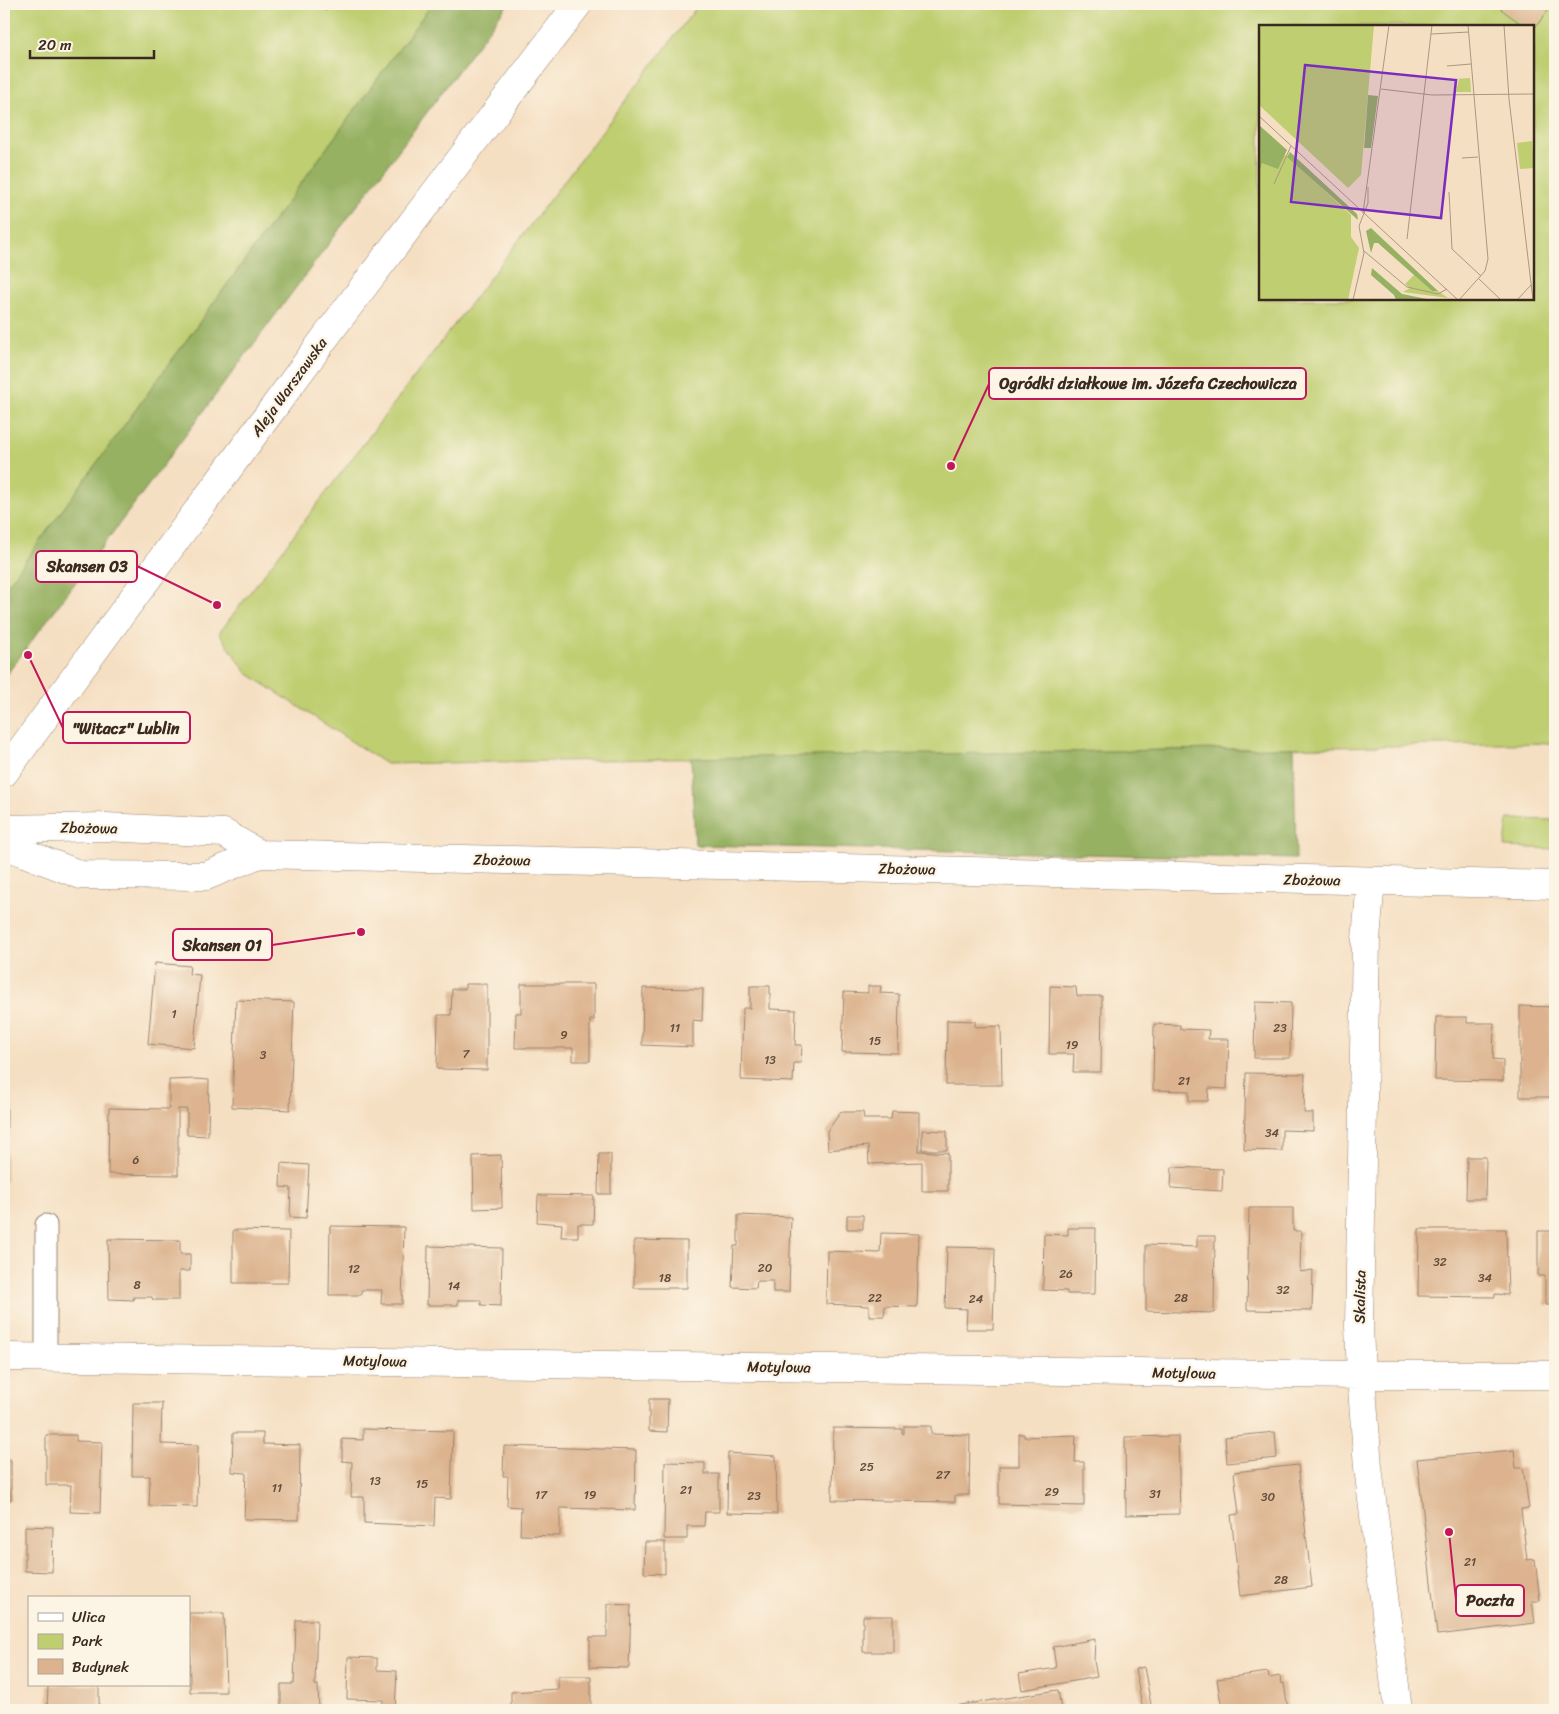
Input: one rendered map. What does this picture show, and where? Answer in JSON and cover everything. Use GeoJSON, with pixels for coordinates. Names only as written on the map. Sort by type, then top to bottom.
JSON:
{"type":"FeatureCollection","features":[{"type":"Feature","properties":{"kind":"street","name":"Aleja Warszawska"},"geometry":{"type":"LineString","coordinates":[[4,773],[333,327],[578,4]]}},
{"type":"Feature","properties":{"kind":"street","name":"Zbożowa"},"geometry":{"type":"LineString","coordinates":[[4,829],[106,827],[224,832],[259,854]]}},
{"type":"Feature","properties":{"kind":"street","name":"Zbożowa"},"geometry":{"type":"LineString","coordinates":[[4,845],[81,875],[206,876],[259,854],[1555,885]]}},
{"type":"Feature","properties":{"kind":"street","name":"Skalista"},"geometry":{"type":"LineString","coordinates":[[1371,881],[1366,949],[1360,1326],[1361,1375],[1368,1467],[1398,1710]]}},
{"type":"Feature","properties":{"kind":"street","name":"Motylowa"},"geometry":{"type":"LineString","coordinates":[[4,1357],[1361,1375],[1555,1375]]}},
{"type":"Feature","properties":{"kind":"lane"},"geometry":{"type":"LineString","coordinates":[[46,1226],[46,1357]]}},
{"type":"Feature","properties":{"kind":"green space"},"geometry":{"type":"Polygon","coordinates":[[[4,4],[432,4],[4,590],[4,4]]]}},
{"type":"Feature","properties":{"kind":"green space"},"geometry":{"type":"Polygon","coordinates":[[[432,4],[508,4],[4,678],[4,590],[432,4]]]}},
{"type":"Feature","properties":{"kind":"green space"},"geometry":{"type":"Polygon","coordinates":[[[699,4],[1555,4],[1555,743],[386,764],[247,673],[219,633],[699,4]]]}},
{"type":"Feature","properties":{"kind":"green space"},"geometry":{"type":"Polygon","coordinates":[[[1294,748],[1296,859],[695,845],[691,758],[1294,748]]]}},
{"type":"Feature","properties":{"kind":"green space"},"geometry":{"type":"Polygon","coordinates":[[[1508,819],[1555,820],[1555,849],[1505,847],[1508,819]]]}},
{"type":"Feature","properties":{"kind":"building"},"geometry":{"type":"Polygon","coordinates":[[[314,4],[331,4],[326,11],[314,4]]]}},
{"type":"Feature","properties":{"kind":"building"},"geometry":{"type":"Polygon","coordinates":[[[1494,4],[1553,4],[1534,29],[1534,25],[1523,25],[1494,4]]]}},
{"type":"Feature","properties":{"kind":"building"},"geometry":{"type":"Polygon","coordinates":[[[155,963],[190,966],[189,974],[200,975],[194,1048],[148,1044],[155,963]]]}},
{"type":"Feature","properties":{"kind":"building"},"geometry":{"type":"Polygon","coordinates":[[[465,984],[487,984],[487,1070],[437,1069],[438,1015],[451,1015],[452,989],[465,989],[465,984]]]}},
{"type":"Feature","properties":{"kind":"building"},"geometry":{"type":"Polygon","coordinates":[[[521,984],[594,984],[594,1020],[590,1020],[590,1061],[573,1061],[573,1048],[515,1048],[516,1013],[521,1013],[521,984]]]}},
{"type":"Feature","properties":{"kind":"building"},"geometry":{"type":"Polygon","coordinates":[[[750,986],[770,986],[770,1009],[796,1010],[795,1045],[802,1045],[801,1063],[794,1063],[793,1082],[741,1080],[743,1008],[750,1008],[750,986]]]}},
{"type":"Feature","properties":{"kind":"building"},"geometry":{"type":"Polygon","coordinates":[[[868,986],[881,986],[880,993],[899,994],[898,1053],[842,1052],[844,992],[868,993],[868,986]]]}},
{"type":"Feature","properties":{"kind":"building"},"geometry":{"type":"Polygon","coordinates":[[[1050,986],[1076,987],[1077,996],[1102,996],[1101,1072],[1073,1072],[1074,1054],[1049,1054],[1050,986]]]}},
{"type":"Feature","properties":{"kind":"building"},"geometry":{"type":"Polygon","coordinates":[[[643,988],[703,989],[702,1021],[693,1020],[693,1047],[642,1045],[643,988]]]}},
{"type":"Feature","properties":{"kind":"building"},"geometry":{"type":"Polygon","coordinates":[[[236,1000],[294,1002],[290,1110],[232,1107],[236,1000]]]}},
{"type":"Feature","properties":{"kind":"building"},"geometry":{"type":"Polygon","coordinates":[[[1255,1002],[1291,1003],[1290,1058],[1254,1058],[1255,1002]]]}},
{"type":"Feature","properties":{"kind":"building"},"geometry":{"type":"Polygon","coordinates":[[[1520,1006],[1555,1007],[1555,1070],[1551,1069],[1550,1097],[1520,1097],[1520,1006]]]}},
{"type":"Feature","properties":{"kind":"building"},"geometry":{"type":"Polygon","coordinates":[[[1436,1017],[1467,1017],[1467,1023],[1494,1023],[1493,1059],[1503,1060],[1503,1081],[1435,1080],[1436,1017]]]}},
{"type":"Feature","properties":{"kind":"building"},"geometry":{"type":"Polygon","coordinates":[[[947,1020],[975,1021],[975,1027],[1001,1026],[1002,1085],[946,1085],[947,1020]]]}},
{"type":"Feature","properties":{"kind":"building"},"geometry":{"type":"Polygon","coordinates":[[[1154,1024],[1180,1025],[1180,1029],[1209,1030],[1208,1039],[1229,1039],[1227,1089],[1209,1088],[1208,1101],[1189,1101],[1189,1091],[1153,1090],[1154,1024]]]}},
{"type":"Feature","properties":{"kind":"building"},"geometry":{"type":"Polygon","coordinates":[[[1246,1073],[1305,1074],[1304,1113],[1313,1113],[1313,1131],[1282,1130],[1282,1151],[1244,1150],[1246,1073]]]}},
{"type":"Feature","properties":{"kind":"building"},"geometry":{"type":"Polygon","coordinates":[[[169,1080],[209,1080],[208,1136],[187,1135],[187,1109],[178,1109],[178,1175],[108,1174],[109,1108],[169,1109],[169,1080]]]}},
{"type":"Feature","properties":{"kind":"building"},"geometry":{"type":"Polygon","coordinates":[[[4,1086],[6,1086],[7,1107],[6,1182],[4,1182],[4,1086]]]}},
{"type":"Feature","properties":{"kind":"building"},"geometry":{"type":"Polygon","coordinates":[[[892,1111],[919,1112],[919,1151],[948,1153],[948,1191],[922,1191],[922,1162],[869,1164],[868,1146],[828,1150],[827,1131],[841,1112],[863,1112],[864,1119],[891,1119],[892,1111]]]}},
{"type":"Feature","properties":{"kind":"building"},"geometry":{"type":"Polygon","coordinates":[[[922,1130],[947,1131],[947,1150],[922,1150],[922,1130]]]}},
{"type":"Feature","properties":{"kind":"building"},"geometry":{"type":"Polygon","coordinates":[[[599,1154],[611,1154],[611,1194],[598,1194],[599,1154]]]}},
{"type":"Feature","properties":{"kind":"building"},"geometry":{"type":"Polygon","coordinates":[[[501,1155],[502,1208],[474,1209],[473,1156],[501,1155]]]}},
{"type":"Feature","properties":{"kind":"building"},"geometry":{"type":"Polygon","coordinates":[[[1467,1157],[1486,1157],[1485,1199],[1466,1199],[1467,1157]]]}},
{"type":"Feature","properties":{"kind":"building"},"geometry":{"type":"Polygon","coordinates":[[[281,1163],[309,1165],[306,1218],[290,1217],[291,1188],[280,1187],[281,1163]]]}},
{"type":"Feature","properties":{"kind":"building"},"geometry":{"type":"Polygon","coordinates":[[[1172,1167],[1223,1169],[1222,1191],[1171,1188],[1172,1167]]]}},
{"type":"Feature","properties":{"kind":"building"},"geometry":{"type":"Polygon","coordinates":[[[538,1195],[594,1196],[593,1224],[578,1224],[578,1237],[561,1237],[562,1224],[537,1222],[538,1195]]]}},
{"type":"Feature","properties":{"kind":"building"},"geometry":{"type":"Polygon","coordinates":[[[1249,1208],[1293,1208],[1293,1231],[1301,1231],[1300,1272],[1313,1270],[1312,1311],[1247,1310],[1249,1208]]]}},
{"type":"Feature","properties":{"kind":"building"},"geometry":{"type":"Polygon","coordinates":[[[738,1215],[791,1217],[789,1292],[773,1292],[773,1281],[757,1281],[756,1288],[732,1287],[734,1246],[738,1246],[738,1215]]]}},
{"type":"Feature","properties":{"kind":"building"},"geometry":{"type":"Polygon","coordinates":[[[847,1215],[863,1215],[863,1229],[847,1229],[847,1215]]]}},
{"type":"Feature","properties":{"kind":"building"},"geometry":{"type":"Polygon","coordinates":[[[330,1226],[404,1227],[402,1304],[381,1304],[382,1290],[361,1290],[361,1295],[329,1295],[330,1226]]]}},
{"type":"Feature","properties":{"kind":"building"},"geometry":{"type":"Polygon","coordinates":[[[1068,1228],[1096,1228],[1095,1294],[1067,1294],[1067,1291],[1043,1290],[1044,1234],[1068,1235],[1068,1228]]]}},
{"type":"Feature","properties":{"kind":"building"},"geometry":{"type":"Polygon","coordinates":[[[1419,1229],[1506,1229],[1508,1295],[1495,1294],[1495,1297],[1418,1296],[1419,1229]]]}},
{"type":"Feature","properties":{"kind":"building"},"geometry":{"type":"Polygon","coordinates":[[[233,1230],[289,1231],[288,1283],[233,1283],[233,1230]]]}},
{"type":"Feature","properties":{"kind":"building"},"geometry":{"type":"Polygon","coordinates":[[[1538,1231],[1555,1231],[1555,1305],[1545,1305],[1545,1276],[1538,1276],[1538,1231]]]}},
{"type":"Feature","properties":{"kind":"building"},"geometry":{"type":"Polygon","coordinates":[[[881,1233],[919,1234],[917,1307],[885,1306],[884,1316],[869,1316],[869,1306],[826,1304],[827,1251],[880,1253],[881,1233]]]}},
{"type":"Feature","properties":{"kind":"building"},"geometry":{"type":"Polygon","coordinates":[[[1197,1236],[1215,1236],[1214,1313],[1146,1311],[1146,1245],[1197,1247],[1197,1236]]]}},
{"type":"Feature","properties":{"kind":"building"},"geometry":{"type":"Polygon","coordinates":[[[108,1239],[180,1240],[180,1254],[190,1254],[190,1271],[179,1271],[179,1300],[153,1300],[152,1297],[133,1297],[134,1300],[109,1299],[108,1239]]]}},
{"type":"Feature","properties":{"kind":"building"},"geometry":{"type":"Polygon","coordinates":[[[634,1240],[687,1241],[687,1288],[634,1288],[634,1240]]]}},
{"type":"Feature","properties":{"kind":"building"},"geometry":{"type":"Polygon","coordinates":[[[428,1246],[502,1248],[501,1306],[481,1305],[481,1300],[458,1300],[458,1305],[427,1305],[428,1246]]]}},
{"type":"Feature","properties":{"kind":"building"},"geometry":{"type":"Polygon","coordinates":[[[947,1247],[995,1248],[993,1329],[966,1329],[967,1309],[945,1308],[947,1247]]]}},
{"type":"Feature","properties":{"kind":"building"},"geometry":{"type":"Polygon","coordinates":[[[649,1399],[668,1399],[667,1432],[649,1431],[649,1399]]]}},
{"type":"Feature","properties":{"kind":"building"},"geometry":{"type":"Polygon","coordinates":[[[133,1403],[162,1403],[161,1444],[198,1445],[197,1507],[149,1506],[150,1476],[132,1476],[133,1403]]]}},
{"type":"Feature","properties":{"kind":"building"},"geometry":{"type":"Polygon","coordinates":[[[904,1426],[931,1426],[931,1434],[970,1435],[969,1495],[955,1495],[955,1502],[832,1500],[833,1428],[902,1429],[904,1434],[904,1426]]]}},
{"type":"Feature","properties":{"kind":"building"},"geometry":{"type":"Polygon","coordinates":[[[363,1429],[453,1431],[451,1499],[435,1498],[434,1526],[364,1523],[364,1497],[351,1497],[352,1462],[342,1461],[342,1439],[363,1440],[363,1429]]]}},
{"type":"Feature","properties":{"kind":"building"},"geometry":{"type":"Polygon","coordinates":[[[1275,1432],[1277,1458],[1227,1463],[1225,1437],[1275,1432]]]}},
{"type":"Feature","properties":{"kind":"building"},"geometry":{"type":"Polygon","coordinates":[[[233,1433],[263,1433],[263,1444],[300,1445],[299,1520],[244,1519],[246,1473],[232,1472],[233,1433]]]}},
{"type":"Feature","properties":{"kind":"building"},"geometry":{"type":"Polygon","coordinates":[[[1019,1434],[1024,1434],[1024,1437],[1076,1435],[1075,1462],[1084,1462],[1084,1506],[999,1504],[999,1466],[1019,1466],[1019,1434]]]}},
{"type":"Feature","properties":{"kind":"building"},"geometry":{"type":"Polygon","coordinates":[[[46,1435],[76,1435],[76,1441],[102,1442],[100,1513],[70,1512],[71,1485],[46,1485],[46,1435]]]}},
{"type":"Feature","properties":{"kind":"building"},"geometry":{"type":"Polygon","coordinates":[[[1178,1436],[1180,1514],[1126,1515],[1125,1437],[1178,1436]]]}},
{"type":"Feature","properties":{"kind":"building"},"geometry":{"type":"Polygon","coordinates":[[[504,1446],[636,1450],[635,1510],[560,1508],[560,1536],[520,1535],[521,1507],[507,1506],[508,1476],[503,1476],[504,1446]]]}},
{"type":"Feature","properties":{"kind":"building"},"geometry":{"type":"Polygon","coordinates":[[[1514,1450],[1516,1468],[1523,1468],[1529,1508],[1521,1509],[1527,1560],[1535,1559],[1540,1601],[1532,1601],[1535,1623],[1437,1635],[1417,1459],[1514,1450]]]}},
{"type":"Feature","properties":{"kind":"building"},"geometry":{"type":"Polygon","coordinates":[[[728,1453],[776,1456],[777,1514],[727,1513],[728,1453]]]}},
{"type":"Feature","properties":{"kind":"building"},"geometry":{"type":"Polygon","coordinates":[[[4,1460],[11,1460],[11,1500],[4,1500],[4,1460]]]}},
{"type":"Feature","properties":{"kind":"building"},"geometry":{"type":"Polygon","coordinates":[[[665,1462],[705,1463],[705,1474],[719,1474],[719,1512],[705,1512],[704,1526],[687,1526],[687,1539],[664,1539],[665,1462]]]}},
{"type":"Feature","properties":{"kind":"building"},"geometry":{"type":"Polygon","coordinates":[[[1298,1465],[1312,1587],[1240,1596],[1231,1515],[1239,1514],[1234,1472],[1298,1465]]]}},
{"type":"Feature","properties":{"kind":"building"},"geometry":{"type":"Polygon","coordinates":[[[25,1526],[53,1527],[52,1572],[25,1571],[25,1526]]]}},
{"type":"Feature","properties":{"kind":"building"},"geometry":{"type":"Polygon","coordinates":[[[645,1542],[665,1542],[665,1574],[644,1573],[645,1542]]]}},
{"type":"Feature","properties":{"kind":"building"},"geometry":{"type":"Polygon","coordinates":[[[607,1604],[631,1605],[629,1668],[590,1667],[590,1637],[607,1637],[607,1604]]]}},
{"type":"Feature","properties":{"kind":"building"},"geometry":{"type":"Polygon","coordinates":[[[190,1613],[224,1613],[226,1692],[190,1692],[190,1613]]]}},
{"type":"Feature","properties":{"kind":"building"},"geometry":{"type":"Polygon","coordinates":[[[863,1616],[893,1616],[893,1652],[863,1652],[863,1616]]]}},
{"type":"Feature","properties":{"kind":"building"},"geometry":{"type":"Polygon","coordinates":[[[296,1620],[317,1620],[315,1685],[318,1685],[319,1710],[281,1710],[281,1684],[294,1684],[296,1620]]]}},
{"type":"Feature","properties":{"kind":"building"},"geometry":{"type":"Polygon","coordinates":[[[1095,1639],[1094,1661],[1097,1677],[1022,1690],[1019,1674],[1056,1668],[1053,1647],[1095,1639]]]}},
{"type":"Feature","properties":{"kind":"building"},"geometry":{"type":"Polygon","coordinates":[[[348,1657],[377,1658],[377,1670],[397,1671],[395,1710],[382,1710],[383,1700],[347,1699],[348,1657]]]}},
{"type":"Feature","properties":{"kind":"building"},"geometry":{"type":"Polygon","coordinates":[[[1144,1667],[1152,1710],[1143,1710],[1135,1669],[1144,1667]]]}},
{"type":"Feature","properties":{"kind":"building"},"geometry":{"type":"Polygon","coordinates":[[[1268,1672],[1269,1678],[1280,1676],[1281,1684],[1284,1683],[1288,1710],[1222,1710],[1217,1679],[1268,1672]]]}},
{"type":"Feature","properties":{"kind":"building"},"geometry":{"type":"Polygon","coordinates":[[[558,1676],[591,1676],[591,1710],[511,1710],[511,1692],[558,1689],[558,1676]]]}},
{"type":"Feature","properties":{"kind":"building"},"geometry":{"type":"Polygon","coordinates":[[[48,1686],[99,1686],[99,1710],[47,1710],[48,1686]]]}},
{"type":"Feature","properties":{"kind":"building"},"geometry":{"type":"Polygon","coordinates":[[[1058,1690],[1061,1710],[935,1710],[935,1709],[1058,1690]]]}},
{"type":"Feature","properties":{"kind":"building"},"geometry":{"type":"Polygon","coordinates":[[[1555,1706],[1555,1710],[1536,1710],[1536,1709],[1555,1706]]]}},
{"type":"Feature","properties":{"kind":"place","name":"Ogródki działkowe im. Józefa Czechowicza"},"geometry":{"type":"Point","coordinates":[951,466]}},
{"type":"Feature","properties":{"kind":"place","name":"Skansen 03"},"geometry":{"type":"Point","coordinates":[217,605]}},
{"type":"Feature","properties":{"kind":"place","name":"\"Witacz\" Lublin"},"geometry":{"type":"Point","coordinates":[28,655]}},
{"type":"Feature","properties":{"kind":"place","name":"Skansen 01"},"geometry":{"type":"Point","coordinates":[361,932]}},
{"type":"Feature","properties":{"kind":"place","name":"Poczta"},"geometry":{"type":"Point","coordinates":[1449,1532]}}]}
